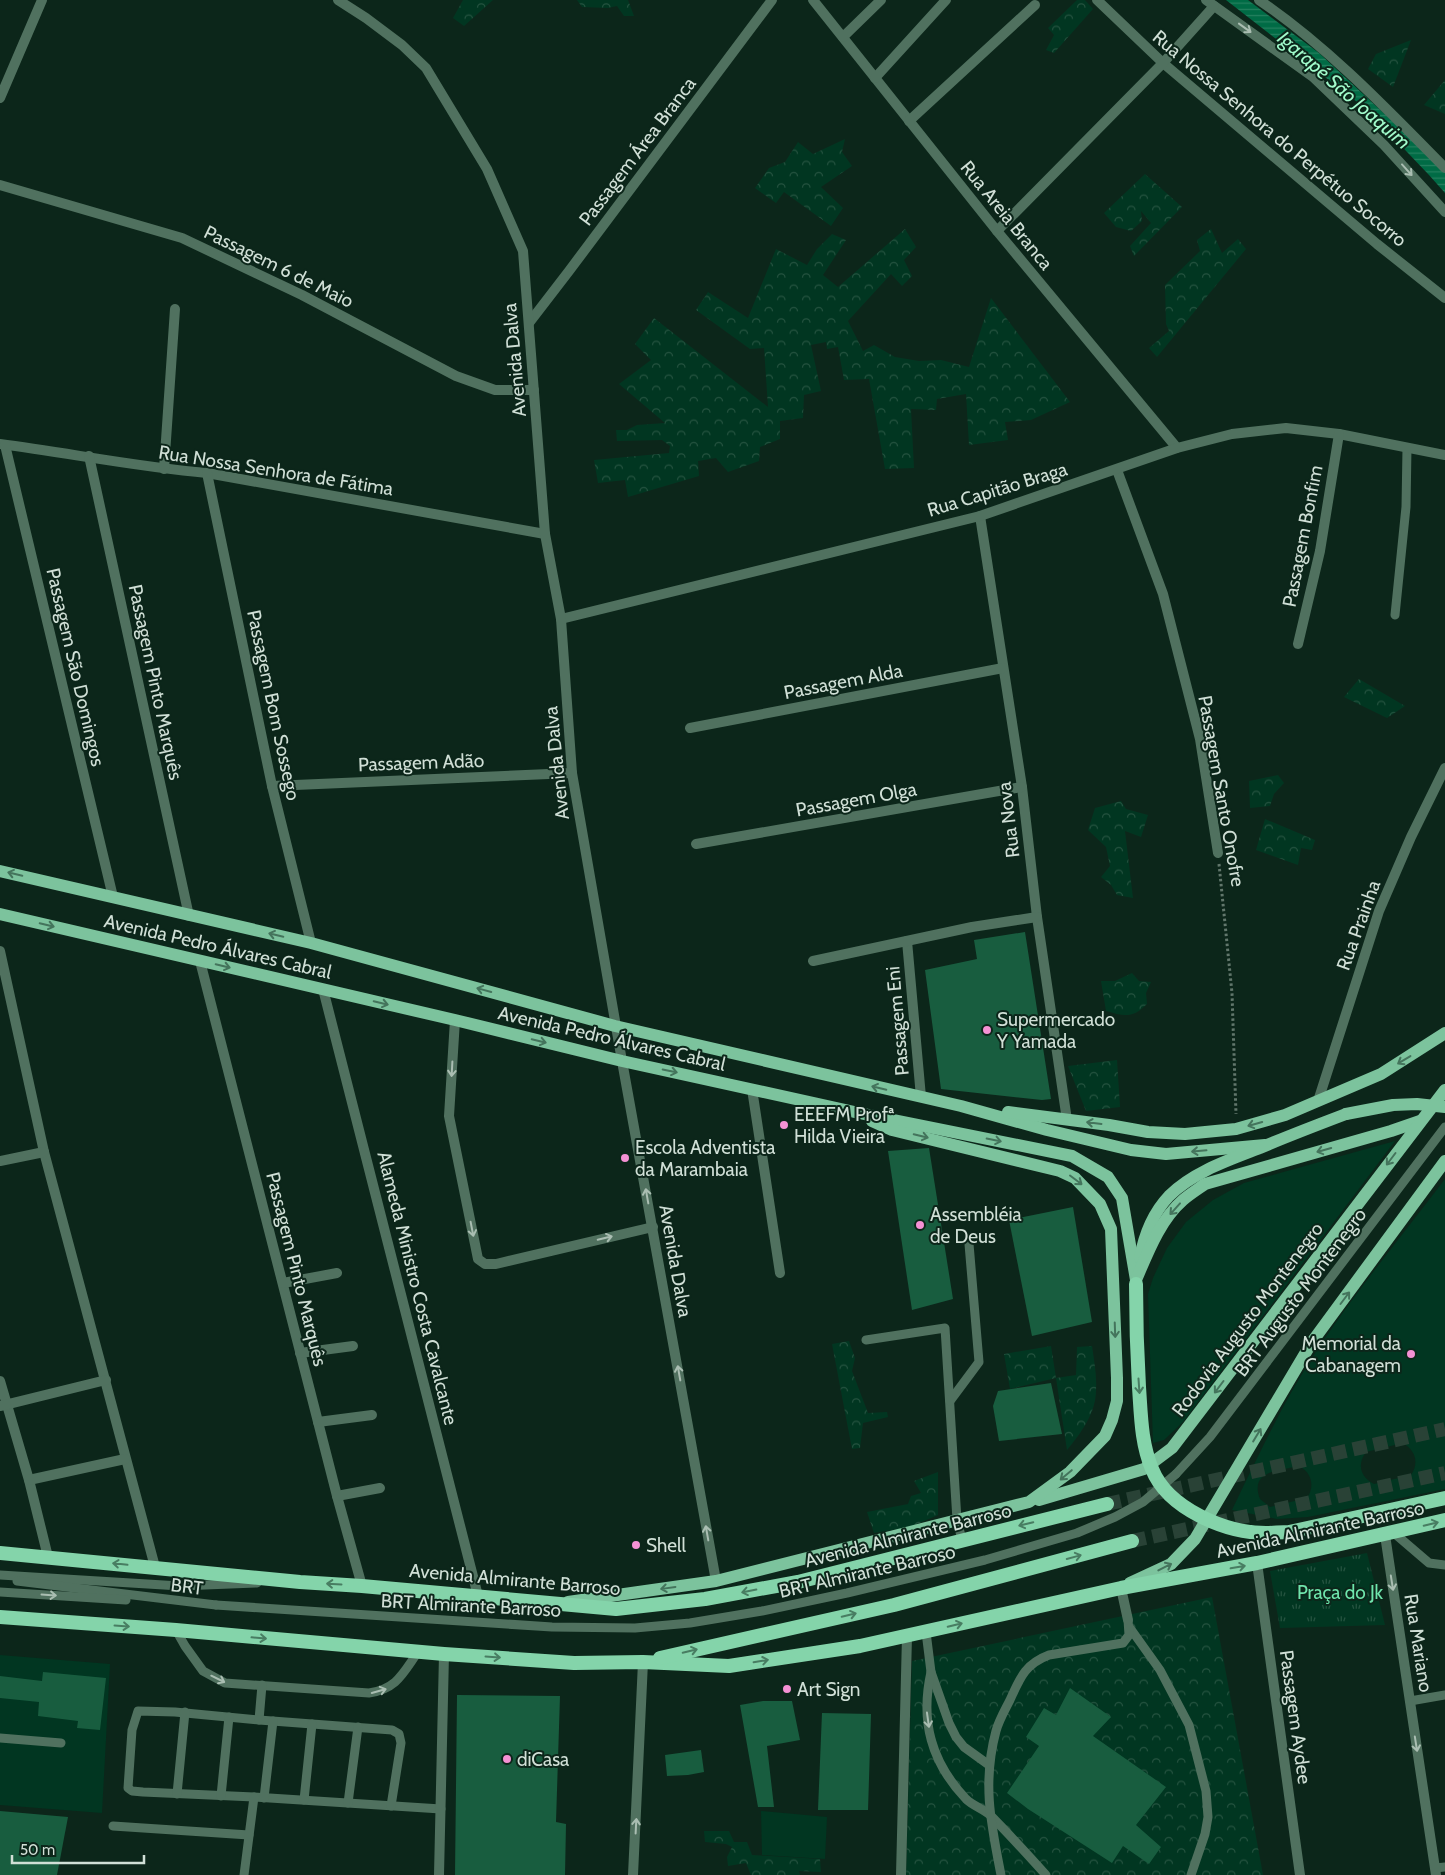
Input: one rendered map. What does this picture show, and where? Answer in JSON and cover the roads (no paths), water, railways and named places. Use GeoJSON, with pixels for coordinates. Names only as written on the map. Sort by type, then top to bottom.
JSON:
{"type":"FeatureCollection","features":[{"type":"Feature","properties":{"kind":"highway"},"geometry":{"type":"LineString","coordinates":[[1136,1282],[1136,1323],[1142,1426],[1147,1454],[1153,1471],[1161,1483],[1170,1494],[1194,1513],[1234,1529],[1265,1533],[1289,1532],[1445,1498]]}},
{"type":"Feature","properties":{"kind":"highway","name":"Avenida Almirante Barroso"},"geometry":{"type":"LineString","coordinates":[[0,1553],[300,1582],[616,1609],[705,1599],[798,1582],[1107,1504]]}},
{"type":"Feature","properties":{"kind":"highway","name":"Avenida Almirante Barroso"},"geometry":{"type":"LineString","coordinates":[[0,1617],[574,1663],[643,1662],[729,1666],[860,1646],[1121,1588],[1257,1563],[1445,1520]]}},
{"type":"Feature","properties":{"kind":"highway","name":"Avenida Almirante Barroso"},"geometry":{"type":"LineString","coordinates":[[643,1662],[894,1605],[1132,1541]]}},
{"type":"Feature","properties":{"kind":"main road","name":"Avenida Pedro Álvares Cabral"},"geometry":{"type":"LineString","coordinates":[[0,871],[310,943],[615,1026],[961,1106]]}},
{"type":"Feature","properties":{"kind":"main road","name":"Avenida Pedro Álvares Cabral"},"geometry":{"type":"LineString","coordinates":[[0,914],[622,1061],[859,1113],[1072,1156],[1108,1177],[1122,1198],[1136,1282]]}},
{"type":"Feature","properties":{"kind":"main road"},"geometry":{"type":"LineString","coordinates":[[961,1106],[1148,1132],[1176,1133],[1236,1129],[1285,1115],[1381,1074],[1445,1033]]}},
{"type":"Feature","properties":{"kind":"main road","name":"Rodovia Augusto Montenegro"},"geometry":{"type":"LineString","coordinates":[[557,1603],[716,1581],[1029,1502],[1144,1469],[1172,1448],[1420,1120],[1445,1090]]}},
{"type":"Feature","properties":{"kind":"main road"},"geometry":{"type":"LineString","coordinates":[[1136,1282],[1144,1237],[1158,1210],[1169,1196],[1186,1183],[1217,1165],[1346,1114],[1393,1105],[1417,1104],[1445,1107]]}},
{"type":"Feature","properties":{"kind":"main road"},"geometry":{"type":"LineString","coordinates":[[961,1106],[1131,1150],[1166,1154],[1265,1146]]}},
{"type":"Feature","properties":{"kind":"main road"},"geometry":{"type":"LineString","coordinates":[[859,1113],[892,1130],[1068,1174],[1075,1178],[1100,1204],[1111,1229],[1117,1378],[1117,1401],[1112,1420],[1105,1436],[1070,1472],[1029,1502]]}},
{"type":"Feature","properties":{"kind":"main road"},"geometry":{"type":"LineString","coordinates":[[1136,1282],[1151,1245],[1168,1216],[1183,1200],[1205,1184],[1391,1131],[1420,1120]]}},
{"type":"Feature","properties":{"kind":"main road"},"geometry":{"type":"LineString","coordinates":[[1121,1588],[1171,1564],[1195,1539],[1312,1342],[1445,1161]]}},
{"type":"Feature","properties":{"kind":"street"},"geometry":{"type":"LineString","coordinates":[[0,98],[42,0]]}},
{"type":"Feature","properties":{"kind":"street","name":"Avenida Dalva"},"geometry":{"type":"LineString","coordinates":[[338,0],[402,45],[426,68],[487,169],[523,251],[545,534],[561,620],[572,773],[615,1026],[716,1581]]}},
{"type":"Feature","properties":{"kind":"street","name":"Passagem Área Branca"},"geometry":{"type":"LineString","coordinates":[[529,323],[570,271],[772,0]]}},
{"type":"Feature","properties":{"kind":"street","name":"Rua Areia Branca"},"geometry":{"type":"LineString","coordinates":[[813,0],[997,231],[1177,448]]}},
{"type":"Feature","properties":{"kind":"street"},"geometry":{"type":"LineString","coordinates":[[843,37],[881,0]]}},
{"type":"Feature","properties":{"kind":"street"},"geometry":{"type":"LineString","coordinates":[[875,78],[946,0]]}},
{"type":"Feature","properties":{"kind":"street","name":"Rua Nossa Senhora do Perpétuo Socorro"},"geometry":{"type":"LineString","coordinates":[[1096,0],[1162,63],[1377,244],[1445,298]]}},
{"type":"Feature","properties":{"kind":"street"},"geometry":{"type":"LineString","coordinates":[[1259,0],[1292,22],[1384,105],[1445,168]]}},
{"type":"Feature","properties":{"kind":"street"},"geometry":{"type":"LineString","coordinates":[[997,231],[1162,63],[1210,3],[1313,77],[1384,145],[1445,212]]}},
{"type":"Feature","properties":{"kind":"street"},"geometry":{"type":"LineString","coordinates":[[909,120],[1035,5]]}},
{"type":"Feature","properties":{"kind":"street","name":"Passagem 6 de Maio"},"geometry":{"type":"LineString","coordinates":[[0,185],[182,238],[302,294],[456,376],[494,390],[534,390]]}},
{"type":"Feature","properties":{"kind":"street"},"geometry":{"type":"LineString","coordinates":[[164,469],[175,309]]}},
{"type":"Feature","properties":{"kind":"street","name":"Rua Capitão Braga"},"geometry":{"type":"LineString","coordinates":[[561,620],[980,516],[1177,448],[1232,434],[1286,428],[1339,434],[1445,455]]}},
{"type":"Feature","properties":{"kind":"street","name":"Passagem Bonfim"},"geometry":{"type":"LineString","coordinates":[[1298,644],[1320,551],[1339,434]]}},
{"type":"Feature","properties":{"kind":"street","name":"Rua Nossa Senhora de Fátima"},"geometry":{"type":"LineString","coordinates":[[2,445],[89,456],[164,469],[207,473],[545,534]]}},
{"type":"Feature","properties":{"kind":"street","name":"Passagem São Domingos"},"geometry":{"type":"LineString","coordinates":[[2,445],[113,897]]}},
{"type":"Feature","properties":{"kind":"street","name":"Passagem Pinto Marquês"},"geometry":{"type":"LineString","coordinates":[[89,456],[189,916]]}},
{"type":"Feature","properties":{"kind":"street","name":"Passagem Santo Onofre"},"geometry":{"type":"LineString","coordinates":[[1117,470],[1163,594],[1200,739],[1218,853]]}},
{"type":"Feature","properties":{"kind":"street","name":"Passagem Bom Sossego"},"geometry":{"type":"LineString","coordinates":[[207,473],[272,786],[310,943]]}},
{"type":"Feature","properties":{"kind":"street","name":"Rua Nova"},"geometry":{"type":"LineString","coordinates":[[980,516],[1022,787],[1037,917],[1067,1120]]}},
{"type":"Feature","properties":{"kind":"street","name":"Passagem Alda"},"geometry":{"type":"LineString","coordinates":[[690,728],[1004,668]]}},
{"type":"Feature","properties":{"kind":"street","name":"Rua Prainha"},"geometry":{"type":"LineString","coordinates":[[1318,1101],[1379,911],[1411,838],[1445,768]]}},
{"type":"Feature","properties":{"kind":"street","name":"Passagem Adão"},"geometry":{"type":"LineString","coordinates":[[272,786],[572,773]]}},
{"type":"Feature","properties":{"kind":"street","name":"Passagem Olga"},"geometry":{"type":"LineString","coordinates":[[696,844],[1022,787]]}},
{"type":"Feature","properties":{"kind":"street","name":"Passagem Eni"},"geometry":{"type":"LineString","coordinates":[[813,961],[990,924],[1037,917]]}},
{"type":"Feature","properties":{"kind":"street","name":"Passagem Eni"},"geometry":{"type":"LineString","coordinates":[[907,941],[921,1097]]}},
{"type":"Feature","properties":{"kind":"street"},"geometry":{"type":"LineString","coordinates":[[0,951],[5,995],[44,1152],[106,1380],[154,1567]]}},
{"type":"Feature","properties":{"kind":"street","name":"Passagem Pinto Marquês"},"geometry":{"type":"LineString","coordinates":[[200,961],[337,1496],[362,1586]]}},
{"type":"Feature","properties":{"kind":"street","name":"Alameda Ministro Costa Cavalcante"},"geometry":{"type":"LineString","coordinates":[[323,989],[478,1596]]}},
{"type":"Feature","properties":{"kind":"street"},"geometry":{"type":"LineString","coordinates":[[455,1020],[449,1116],[478,1259],[485,1264],[496,1264],[653,1227]]}},
{"type":"Feature","properties":{"kind":"street"},"geometry":{"type":"LineString","coordinates":[[752,1089],[780,1274]]}},
{"type":"Feature","properties":{"kind":"street"},"geometry":{"type":"LineString","coordinates":[[0,1161],[44,1152]]}},
{"type":"Feature","properties":{"kind":"street"},"geometry":{"type":"LineString","coordinates":[[283,1284],[337,1274]]}},
{"type":"Feature","properties":{"kind":"street"},"geometry":{"type":"LineString","coordinates":[[300,1353],[353,1346]]}},
{"type":"Feature","properties":{"kind":"street"},"geometry":{"type":"LineString","coordinates":[[3,1406],[106,1380]]}},
{"type":"Feature","properties":{"kind":"street"},"geometry":{"type":"LineString","coordinates":[[0,1381],[3,1406],[29,1480],[48,1557]]}},
{"type":"Feature","properties":{"kind":"street"},"geometry":{"type":"LineString","coordinates":[[318,1422],[372,1415]]}},
{"type":"Feature","properties":{"kind":"street"},"geometry":{"type":"LineString","coordinates":[[29,1480],[125,1459]]}},
{"type":"Feature","properties":{"kind":"street"},"geometry":{"type":"LineString","coordinates":[[337,1496],[380,1488]]}},
{"type":"Feature","properties":{"kind":"street","name":"Rua Mariano"},"geometry":{"type":"LineString","coordinates":[[1390,1534],[1410,1701],[1439,1870]]}},
{"type":"Feature","properties":{"kind":"street","name":"Passagem Aydee"},"geometry":{"type":"LineString","coordinates":[[1257,1563],[1300,1875]]}},
{"type":"Feature","properties":{"kind":"street"},"geometry":{"type":"LineString","coordinates":[[1121,1588],[1129,1624]]}},
{"type":"Feature","properties":{"kind":"street"},"geometry":{"type":"LineString","coordinates":[[901,1875],[907,1636]]}},
{"type":"Feature","properties":{"kind":"street"},"geometry":{"type":"LineString","coordinates":[[440,1875],[444,1654]]}},
{"type":"Feature","properties":{"kind":"street"},"geometry":{"type":"LineString","coordinates":[[633,1875],[643,1662]]}},
{"type":"Feature","properties":{"kind":"lane"},"geometry":{"type":"LineString","coordinates":[[1395,615],[1406,506],[1407,448]]}},
{"type":"Feature","properties":{"kind":"lane","name":"BRT Augusto Montenegro"},"geometry":{"type":"LineString","coordinates":[[1176,1474],[1210,1438],[1445,1127]]}},
{"type":"Feature","properties":{"kind":"lane"},"geometry":{"type":"LineString","coordinates":[[950,1401],[979,1362],[969,1244]]}},
{"type":"Feature","properties":{"kind":"lane"},"geometry":{"type":"LineString","coordinates":[[866,1340],[945,1328],[957,1520],[962,1540]]}},
{"type":"Feature","properties":{"kind":"lane","name":"BRT Almirante Barroso"},"geometry":{"type":"LineString","coordinates":[[216,1605],[552,1627],[635,1628],[690,1623],[762,1612],[847,1593],[985,1560],[1077,1533],[1115,1517],[1143,1502],[1176,1474]]}},
{"type":"Feature","properties":{"kind":"lane"},"geometry":{"type":"LineString","coordinates":[[1390,1534],[1429,1563],[1445,1566]]}},
{"type":"Feature","properties":{"kind":"lane","name":"BRT"},"geometry":{"type":"LineString","coordinates":[[0,1575],[180,1586],[300,1582]]}},
{"type":"Feature","properties":{"kind":"lane","name":"BRT"},"geometry":{"type":"LineString","coordinates":[[0,1579],[216,1605]]}},
{"type":"Feature","properties":{"kind":"lane","name":"BRT"},"geometry":{"type":"LineString","coordinates":[[0,1592],[216,1605]]}},
{"type":"Feature","properties":{"kind":"lane"},"geometry":{"type":"LineString","coordinates":[[1001,1875],[989,1814],[989,1764],[996,1729],[1020,1678],[1029,1666],[1049,1656],[1123,1643],[1129,1635],[1129,1624]]}},
{"type":"Feature","properties":{"kind":"lane"},"geometry":{"type":"LineString","coordinates":[[1129,1624],[1160,1670],[1189,1725],[1206,1791],[1208,1817],[1205,1834],[1191,1875]]}},
{"type":"Feature","properties":{"kind":"lane"},"geometry":{"type":"LineString","coordinates":[[176,1630],[203,1671],[225,1683],[369,1693],[382,1691],[395,1684],[418,1652]]}},
{"type":"Feature","properties":{"kind":"lane"},"geometry":{"type":"LineString","coordinates":[[926,1632],[931,1672],[949,1723],[956,1737],[976,1756],[989,1764]]}},
{"type":"Feature","properties":{"kind":"lane"},"geometry":{"type":"LineString","coordinates":[[931,1672],[926,1694],[927,1719],[935,1754],[950,1780],[968,1801],[989,1814],[1046,1875]]}},
{"type":"Feature","properties":{"kind":"lane"},"geometry":{"type":"LineString","coordinates":[[259,1720],[262,1685]]}},
{"type":"Feature","properties":{"kind":"lane"},"geometry":{"type":"LineString","coordinates":[[1410,1701],[1445,1695]]}},
{"type":"Feature","properties":{"kind":"lane"},"geometry":{"type":"LineString","coordinates":[[391,1806],[401,1743],[399,1734],[392,1730],[259,1720],[185,1712],[138,1711],[132,1730],[128,1788],[132,1791],[441,1809]]}},
{"type":"Feature","properties":{"kind":"lane"},"geometry":{"type":"LineString","coordinates":[[177,1794],[185,1712]]}},
{"type":"Feature","properties":{"kind":"lane"},"geometry":{"type":"LineString","coordinates":[[221,1796],[229,1717]]}},
{"type":"Feature","properties":{"kind":"lane"},"geometry":{"type":"LineString","coordinates":[[264,1798],[273,1721]]}},
{"type":"Feature","properties":{"kind":"lane"},"geometry":{"type":"LineString","coordinates":[[304,1800],[312,1724]]}},
{"type":"Feature","properties":{"kind":"lane"},"geometry":{"type":"LineString","coordinates":[[348,1803],[358,1727]]}},
{"type":"Feature","properties":{"kind":"lane"},"geometry":{"type":"LineString","coordinates":[[0,1738],[61,1743]]}},
{"type":"Feature","properties":{"kind":"lane"},"geometry":{"type":"LineString","coordinates":[[244,1875],[254,1797]]}},
{"type":"Feature","properties":{"kind":"lane"},"geometry":{"type":"LineString","coordinates":[[113,1826],[249,1835]]}},
{"type":"Feature","properties":{"kind":"water","name":"Igarapé São Joaquim"},"geometry":{"type":"Polygon","coordinates":[[[1226,0],[1248,0],[1319,53],[1445,172],[1445,193],[1366,109],[1226,0]]]}},
{"type":"Feature","properties":{"kind":"tunnel"},"geometry":{"type":"LineString","coordinates":[[1107,1504],[1445,1429]]}},
{"type":"Feature","properties":{"kind":"tunnel"},"geometry":{"type":"LineString","coordinates":[[1132,1541],[1445,1473]]}},
{"type":"Feature","properties":{"kind":"place","name":"Supermercado Y Yamada"},"geometry":{"type":"Point","coordinates":[987,1030]}},
{"type":"Feature","properties":{"kind":"place","name":"EEEFM Profª Hilda Vieira"},"geometry":{"type":"Point","coordinates":[784,1125]}},
{"type":"Feature","properties":{"kind":"place","name":"Escola Adventista da Marambaia"},"geometry":{"type":"Point","coordinates":[625,1158]}},
{"type":"Feature","properties":{"kind":"place","name":"Assembléia de Deus"},"geometry":{"type":"Point","coordinates":[920,1225]}},
{"type":"Feature","properties":{"kind":"place","name":"Memorial da Cabanagem"},"geometry":{"type":"Point","coordinates":[1411,1354]}},
{"type":"Feature","properties":{"kind":"place","name":"Shell"},"geometry":{"type":"Point","coordinates":[636,1545]}},
{"type":"Feature","properties":{"kind":"place","name":"Art Sign"},"geometry":{"type":"Point","coordinates":[787,1689]}},
{"type":"Feature","properties":{"kind":"place","name":"diCasa"},"geometry":{"type":"Point","coordinates":[507,1759]}},
{"type":"Feature","properties":{"kind":"park label","name":"Praça do Jk"},"geometry":{"type":"Point","coordinates":[1340,1592]}}]}
